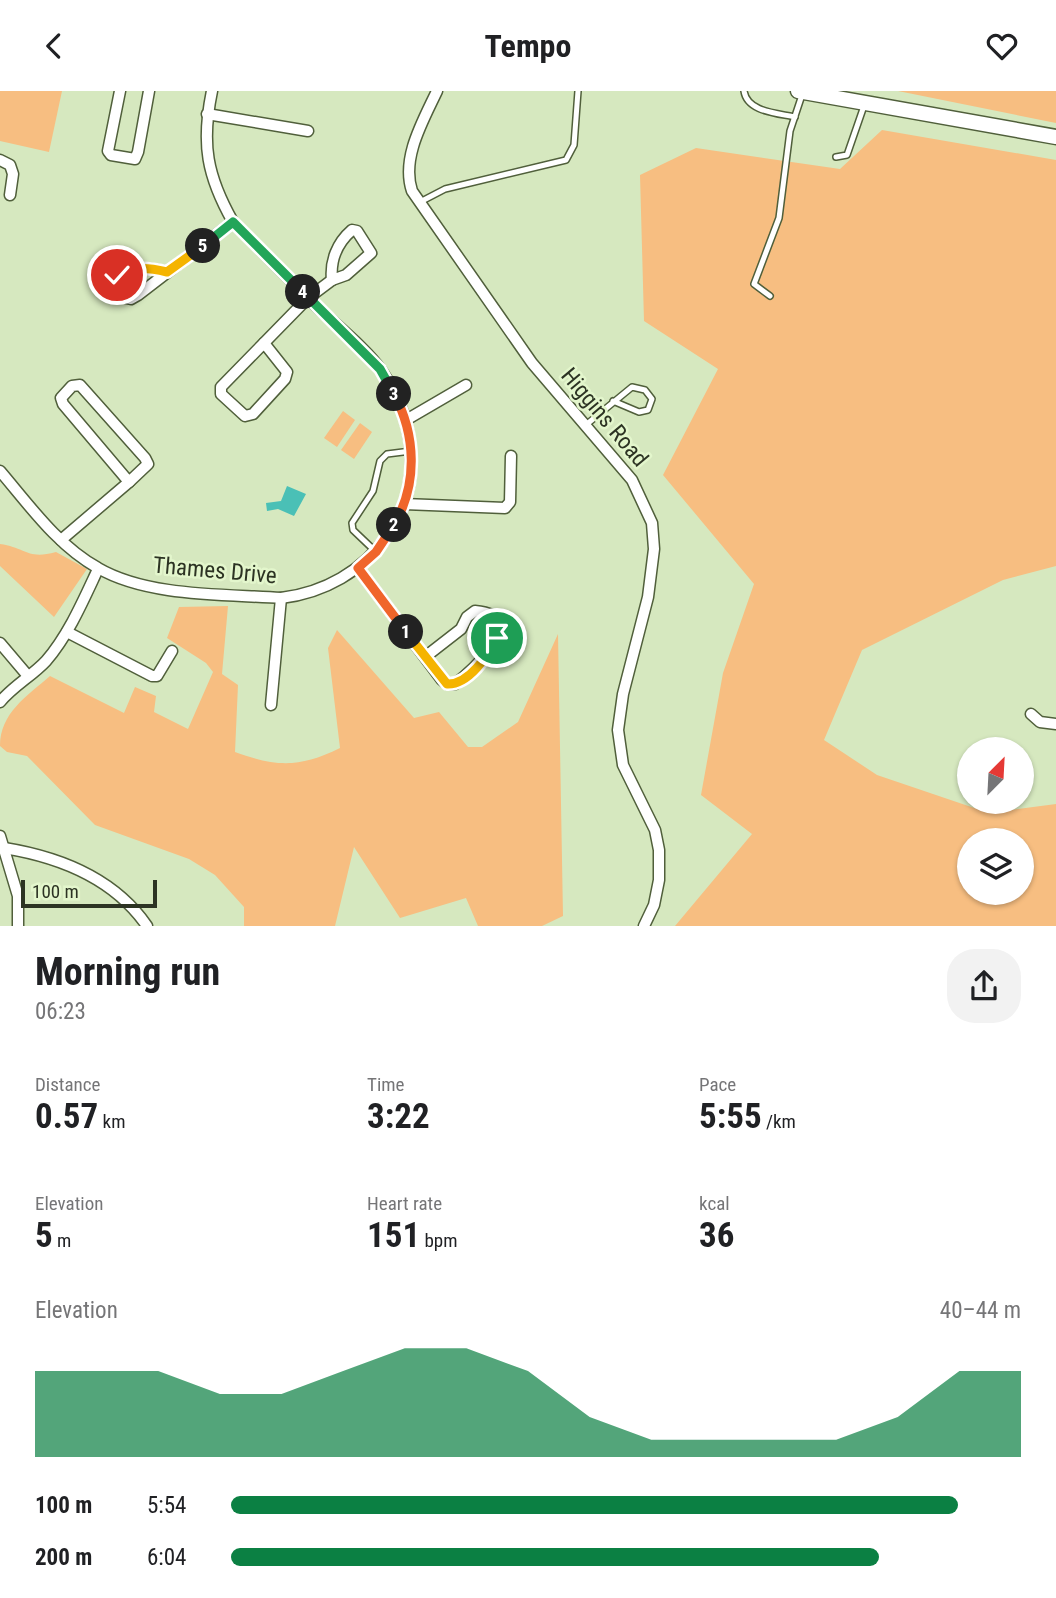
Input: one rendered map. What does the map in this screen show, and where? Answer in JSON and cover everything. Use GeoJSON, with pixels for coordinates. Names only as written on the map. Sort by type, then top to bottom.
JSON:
{"type":"FeatureCollection","features":[{"type":"Feature","properties":{"kind":"main road"},"geometry":{"type":"LineString","coordinates":[[800,91],[858,99],[1056,137]]}},
{"type":"Feature","properties":{"kind":"street"},"geometry":{"type":"LineString","coordinates":[[120,91],[108,151],[111,155],[129,159],[135,159],[138,152],[149,91]]}},
{"type":"Feature","properties":{"kind":"street","name":"Thames Drive"},"geometry":{"type":"LineString","coordinates":[[0,472],[61,540],[98,569],[139,584],[281,598],[296,596],[331,584],[358,568],[376,552],[397,521],[411,475],[411,451],[406,419],[380,369],[233,222],[219,196],[208,165],[207,114],[212,91]]}},
{"type":"Feature","properties":{"kind":"street","name":"Higgins Road"},"geometry":{"type":"LineString","coordinates":[[437,91],[417,138],[409,166],[408,178],[418,203],[532,363],[587,424],[632,480],[652,523],[654,549],[648,597],[618,730],[623,765],[655,830],[659,850],[659,880],[654,905],[644,926]]}},
{"type":"Feature","properties":{"kind":"street"},"geometry":{"type":"LineString","coordinates":[[207,114],[308,131]]}},
{"type":"Feature","properties":{"kind":"street"},"geometry":{"type":"LineString","coordinates":[[0,160],[12,169],[10,195]]}},
{"type":"Feature","properties":{"kind":"street"},"geometry":{"type":"LineString","coordinates":[[167,272],[233,222]]}},
{"type":"Feature","properties":{"kind":"street"},"geometry":{"type":"LineString","coordinates":[[264,343],[287,372],[285,379],[253,414],[245,416],[221,394],[221,387],[264,343],[308,298],[332,280],[346,275],[368,257],[371,253],[369,247],[356,231],[352,230],[347,235],[333,257],[330,266],[332,280]]}},
{"type":"Feature","properties":{"kind":"street"},"geometry":{"type":"LineString","coordinates":[[61,540],[145,469],[148,464],[87,390],[80,384],[72,386],[61,398],[63,404],[129,482]]}},
{"type":"Feature","properties":{"kind":"street"},"geometry":{"type":"LineString","coordinates":[[406,419],[466,385]]}},
{"type":"Feature","properties":{"kind":"street"},"geometry":{"type":"LineString","coordinates":[[404,504],[509,506],[511,456]]}},
{"type":"Feature","properties":{"kind":"street"},"geometry":{"type":"LineString","coordinates":[[358,568],[442,680],[447,684],[454,684],[484,660],[500,629],[495,619],[486,612],[475,611],[467,617],[461,629],[425,657]]}},
{"type":"Feature","properties":{"kind":"street"},"geometry":{"type":"LineString","coordinates":[[0,702],[43,664],[67,632],[98,569]]}},
{"type":"Feature","properties":{"kind":"street"},"geometry":{"type":"LineString","coordinates":[[271,705],[281,598]]}},
{"type":"Feature","properties":{"kind":"street"},"geometry":{"type":"LineString","coordinates":[[67,632],[152,676],[161,672],[172,651]]}},
{"type":"Feature","properties":{"kind":"street"},"geometry":{"type":"LineString","coordinates":[[0,643],[28,676]]}},
{"type":"Feature","properties":{"kind":"street"},"geometry":{"type":"LineString","coordinates":[[1031,714],[1040,722],[1056,724]]}},
{"type":"Feature","properties":{"kind":"street"},"geometry":{"type":"LineString","coordinates":[[0,836],[18,896],[18,926]]}},
{"type":"Feature","properties":{"kind":"street"},"geometry":{"type":"LineString","coordinates":[[4,848],[86,872],[121,896],[147,926]]}},
{"type":"Feature","properties":{"kind":"lane"},"geometry":{"type":"LineString","coordinates":[[418,203],[446,189],[566,160],[574,145],[578,91]]}},
{"type":"Feature","properties":{"kind":"lane"},"geometry":{"type":"LineString","coordinates":[[744,91],[752,107],[794,117]]}},
{"type":"Feature","properties":{"kind":"lane"},"geometry":{"type":"LineString","coordinates":[[770,296],[761,292],[754,284],[779,218],[783,170],[800,91]]}},
{"type":"Feature","properties":{"kind":"lane"},"geometry":{"type":"LineString","coordinates":[[836,157],[847,155],[858,99]]}},
{"type":"Feature","properties":{"kind":"lane"},"geometry":{"type":"LineString","coordinates":[[587,424],[613,401],[632,387],[645,390],[652,399],[648,410],[639,412],[613,401]]}},
{"type":"Feature","properties":{"kind":"lane"},"geometry":{"type":"LineString","coordinates":[[376,552],[353,530],[352,523],[373,491],[380,461],[387,454],[411,451]]}},
{"type":"Feature","properties":{"kind":"shaded area"},"geometry":{"type":"Polygon","coordinates":[[[0,91],[62,91],[49,152],[0,141],[0,91]]]}},
{"type":"Feature","properties":{"kind":"shaded area"},"geometry":{"type":"Polygon","coordinates":[[[898,91],[1056,91],[1056,123],[898,91]]]}},
{"type":"Feature","properties":{"kind":"shaded area"},"geometry":{"type":"Polygon","coordinates":[[[882,130],[1056,160],[1056,566],[1003,580],[862,650],[824,740],[877,775],[957,802],[957,814],[1034,814],[1034,807],[1056,804],[1056,926],[675,926],[752,834],[701,795],[723,673],[754,584],[663,475],[718,369],[644,321],[640,175],[696,148],[840,169],[882,130]]]}},
{"type":"Feature","properties":{"kind":"shaded area"},"geometry":{"type":"Polygon","coordinates":[[[343,411],[355,420],[337,447],[324,438],[343,411]]]}},
{"type":"Feature","properties":{"kind":"shaded area"},"geometry":{"type":"Polygon","coordinates":[[[360,423],[372,432],[354,459],[341,450],[360,423]]]}},
{"type":"Feature","properties":{"kind":"shaded area"},"geometry":{"type":"Polygon","coordinates":[[[0,544],[39,555],[56,552],[87,569],[54,617],[0,566],[0,544]]]}},
{"type":"Feature","properties":{"kind":"shaded area"},"geometry":{"type":"Polygon","coordinates":[[[228,606],[222,674],[238,685],[235,752],[276,763],[300,762],[340,748],[328,648],[337,630],[414,718],[439,712],[468,747],[482,747],[518,722],[558,634],[563,916],[542,926],[478,926],[466,898],[400,918],[354,847],[335,926],[244,926],[244,907],[215,875],[189,859],[95,825],[27,756],[7,752],[0,746],[5,724],[16,706],[50,676],[124,713],[135,687],[156,696],[154,712],[188,729],[213,672],[206,663],[167,638],[179,607],[228,606]]]}},
{"type":"Feature","properties":{"kind":"water"},"geometry":{"type":"Polygon","coordinates":[[[287,486],[306,494],[294,516],[278,509],[267,511],[266,503],[281,501],[287,486]]]}},
{"type":"Feature","properties":{"kind":"route"},"geometry":{"type":"LineString","coordinates":[[117,275],[129,269],[146,267],[167,272],[233,222],[380,369],[406,419],[410,439],[411,475],[404,504],[397,521],[376,552],[358,568],[447,684],[454,684],[484,660],[497,638]]}}]}
